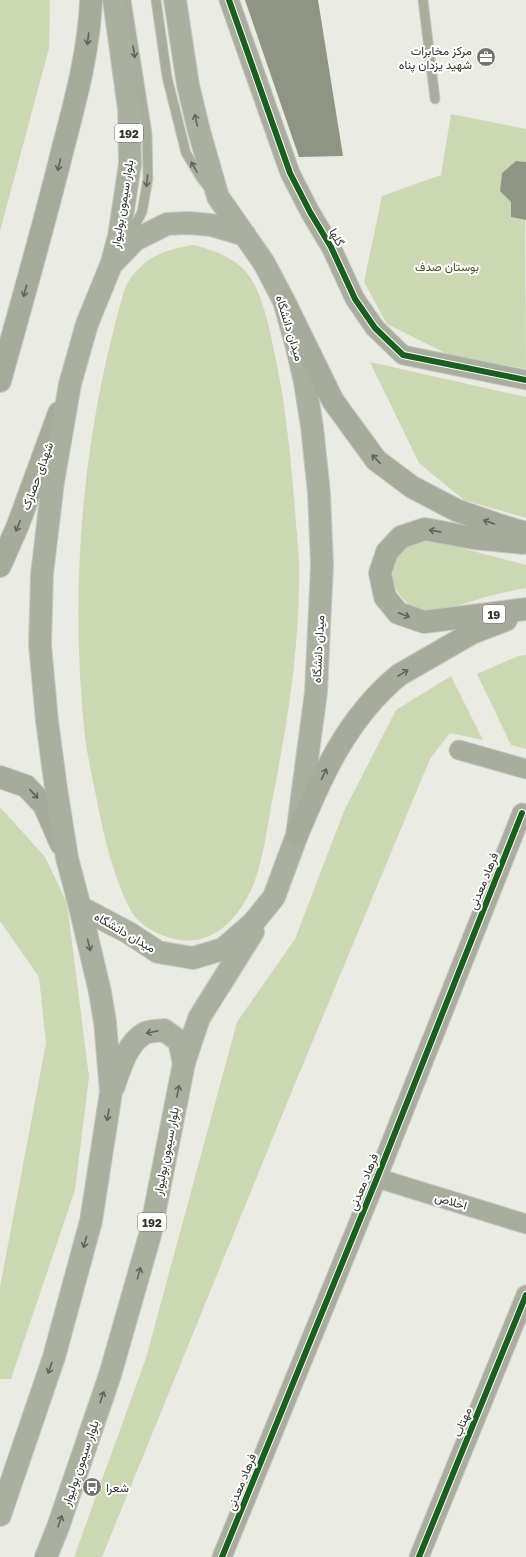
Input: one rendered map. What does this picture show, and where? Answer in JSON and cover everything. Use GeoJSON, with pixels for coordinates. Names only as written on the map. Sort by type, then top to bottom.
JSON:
{"type":"FeatureCollection","features":[{"type":"Feature","properties":{"kind":"highway"},"geometry":{"type":"LineString","coordinates":[[284,301],[333,401],[376,460],[412,487],[456,510],[526,533]]}},
{"type":"Feature","properties":{"kind":"highway","name":"19"},"geometry":{"type":"LineString","coordinates":[[526,543],[473,538],[424,529],[401,537],[387,552],[380,573],[385,597],[398,613],[424,622],[526,611]]}},
{"type":"Feature","properties":{"kind":"highway"},"geometry":{"type":"LineString","coordinates":[[297,835],[332,757],[359,716],[388,684],[398,676],[472,633],[526,611]]}},
{"type":"Feature","properties":{"kind":"main road"},"geometry":{"type":"LineString","coordinates":[[0,381],[57,174],[78,91],[86,53],[91,0]]}},
{"type":"Feature","properties":{"kind":"main road","name":"بلوار سیمون بولیوار"},"geometry":{"type":"LineString","coordinates":[[111,265],[119,236],[130,164],[129,109],[114,0]]}},
{"type":"Feature","properties":{"kind":"main road"},"geometry":{"type":"LineString","coordinates":[[175,0],[188,85],[199,131],[218,197],[245,235]]}},
{"type":"Feature","properties":{"kind":"main road","name":"میدان دانشگاه"},"geometry":{"type":"LineString","coordinates":[[188,223],[211,225],[245,235],[264,263],[284,301],[305,382],[312,427],[319,493],[322,565],[316,692],[297,835],[274,897],[253,923],[223,948],[193,958],[158,952],[129,933],[80,907],[67,858],[46,721],[40,645],[42,574],[53,482],[70,384],[87,324],[111,265],[135,240],[167,224],[188,223]]}},
{"type":"Feature","properties":{"kind":"main road","name":"شهدای حصارک"},"geometry":{"type":"LineString","coordinates":[[0,566],[18,526],[70,384]]}},
{"type":"Feature","properties":{"kind":"main road"},"geometry":{"type":"LineString","coordinates":[[0,777],[26,786],[44,805],[67,858]]}},
{"type":"Feature","properties":{"kind":"main road","name":"بلوار سیمون بولیوار"},"geometry":{"type":"LineString","coordinates":[[46,1557],[58,1527],[110,1375],[150,1235],[184,1063],[198,1018],[274,897]]}},
{"type":"Feature","properties":{"kind":"main road"},"geometry":{"type":"LineString","coordinates":[[80,907],[100,992],[105,1022],[112,1092]]}},
{"type":"Feature","properties":{"kind":"main road"},"geometry":{"type":"LineString","coordinates":[[0,1515],[54,1357],[91,1221],[112,1092],[124,1059],[136,1040],[146,1032],[164,1030],[179,1041],[184,1063]]}},
{"type":"Feature","properties":{"kind":"street","name":"گلها"},"geometry":{"type":"LineString","coordinates":[[229,0],[290,173],[310,212],[331,247],[356,300],[375,328],[403,355],[526,380]]}},
{"type":"Feature","properties":{"kind":"street"},"geometry":{"type":"LineString","coordinates":[[458,750],[526,769]]}},
{"type":"Feature","properties":{"kind":"street","name":"فرهاد معدنی"},"geometry":{"type":"LineString","coordinates":[[222,1557],[377,1178],[522,813]]}},
{"type":"Feature","properties":{"kind":"street","name":"اخلاص"},"geometry":{"type":"LineString","coordinates":[[377,1178],[526,1224]]}},
{"type":"Feature","properties":{"kind":"street","name":"مهتاب"},"geometry":{"type":"LineString","coordinates":[[419,1557],[526,1295]]}},
{"type":"Feature","properties":{"kind":"lane"},"geometry":{"type":"LineString","coordinates":[[111,265],[134,230],[142,212],[148,179],[147,133],[126,0]]}},
{"type":"Feature","properties":{"kind":"lane"},"geometry":{"type":"LineString","coordinates":[[156,0],[167,77],[186,153],[201,178],[218,197]]}},
{"type":"Feature","properties":{"kind":"lane"},"geometry":{"type":"LineString","coordinates":[[423,0],[435,99]]}},
{"type":"Feature","properties":{"kind":"green space"},"geometry":{"type":"Polygon","coordinates":[[[0,0],[50,0],[49,48],[0,231],[0,0]]]}},
{"type":"Feature","properties":{"kind":"green space","name":"بوستان صدف"},"geometry":{"type":"Polygon","coordinates":[[[451,114],[526,129],[526,162],[516,161],[502,173],[500,191],[511,202],[511,217],[525,220],[526,369],[447,354],[387,324],[364,282],[382,196],[441,175],[451,114]]]}},
{"type":"Feature","properties":{"kind":"green space"},"geometry":{"type":"Polygon","coordinates":[[[194,245],[229,258],[241,267],[253,281],[263,305],[278,370],[286,422],[298,546],[299,597],[292,683],[284,740],[264,847],[257,873],[248,896],[231,920],[210,936],[186,940],[172,938],[157,933],[138,920],[127,904],[109,855],[103,832],[85,738],[80,682],[78,625],[79,569],[89,457],[98,401],[124,291],[129,280],[136,271],[152,258],[162,253],[194,245]]]}},
{"type":"Feature","properties":{"kind":"green space"},"geometry":{"type":"Polygon","coordinates":[[[370,362],[526,397],[526,518],[464,500],[419,463],[370,362]]]}},
{"type":"Feature","properties":{"kind":"green space"},"geometry":{"type":"Polygon","coordinates":[[[427,541],[446,544],[526,565],[526,588],[445,609],[430,611],[417,610],[404,600],[395,586],[393,578],[394,563],[404,550],[414,544],[427,541]]]}},
{"type":"Feature","properties":{"kind":"green space"},"geometry":{"type":"Polygon","coordinates":[[[526,655],[526,749],[511,745],[477,674],[518,656],[526,655]]]}},
{"type":"Feature","properties":{"kind":"green space"},"geometry":{"type":"Polygon","coordinates":[[[451,676],[483,740],[450,733],[430,759],[287,1103],[102,1557],[74,1557],[146,1358],[237,1022],[295,939],[344,811],[396,710],[451,676]]]}},
{"type":"Feature","properties":{"kind":"green space"},"geometry":{"type":"Polygon","coordinates":[[[0,807],[45,857],[67,903],[89,1077],[75,1190],[11,1379],[0,1379],[0,1287],[46,1043],[39,977],[0,921],[0,807]]]}},
{"type":"Feature","properties":{"kind":"building"},"geometry":{"type":"Polygon","coordinates":[[[245,0],[318,0],[343,156],[299,157],[245,0]]]}},
{"type":"Feature","properties":{"kind":"building"},"geometry":{"type":"Polygon","coordinates":[[[516,161],[526,162],[526,220],[511,217],[511,202],[500,191],[502,173],[516,161]]]}},
{"type":"Feature","properties":{"kind":"cycle path"},"geometry":{"type":"LineString","coordinates":[[229,0],[290,173],[310,212],[331,247],[355,299],[375,328],[403,355],[526,380]]}},
{"type":"Feature","properties":{"kind":"cycle path"},"geometry":{"type":"LineString","coordinates":[[222,1557],[377,1178],[522,813]]}},
{"type":"Feature","properties":{"kind":"cycle path"},"geometry":{"type":"LineString","coordinates":[[419,1557],[526,1295]]}},
{"type":"Feature","properties":{"kind":"place","name":"مرکز مخابرات شهید یزدان پناه"},"geometry":{"type":"Point","coordinates":[486,57]}},
{"type":"Feature","properties":{"kind":"place","name":"شعرا"},"geometry":{"type":"Point","coordinates":[92,1487]}}]}
